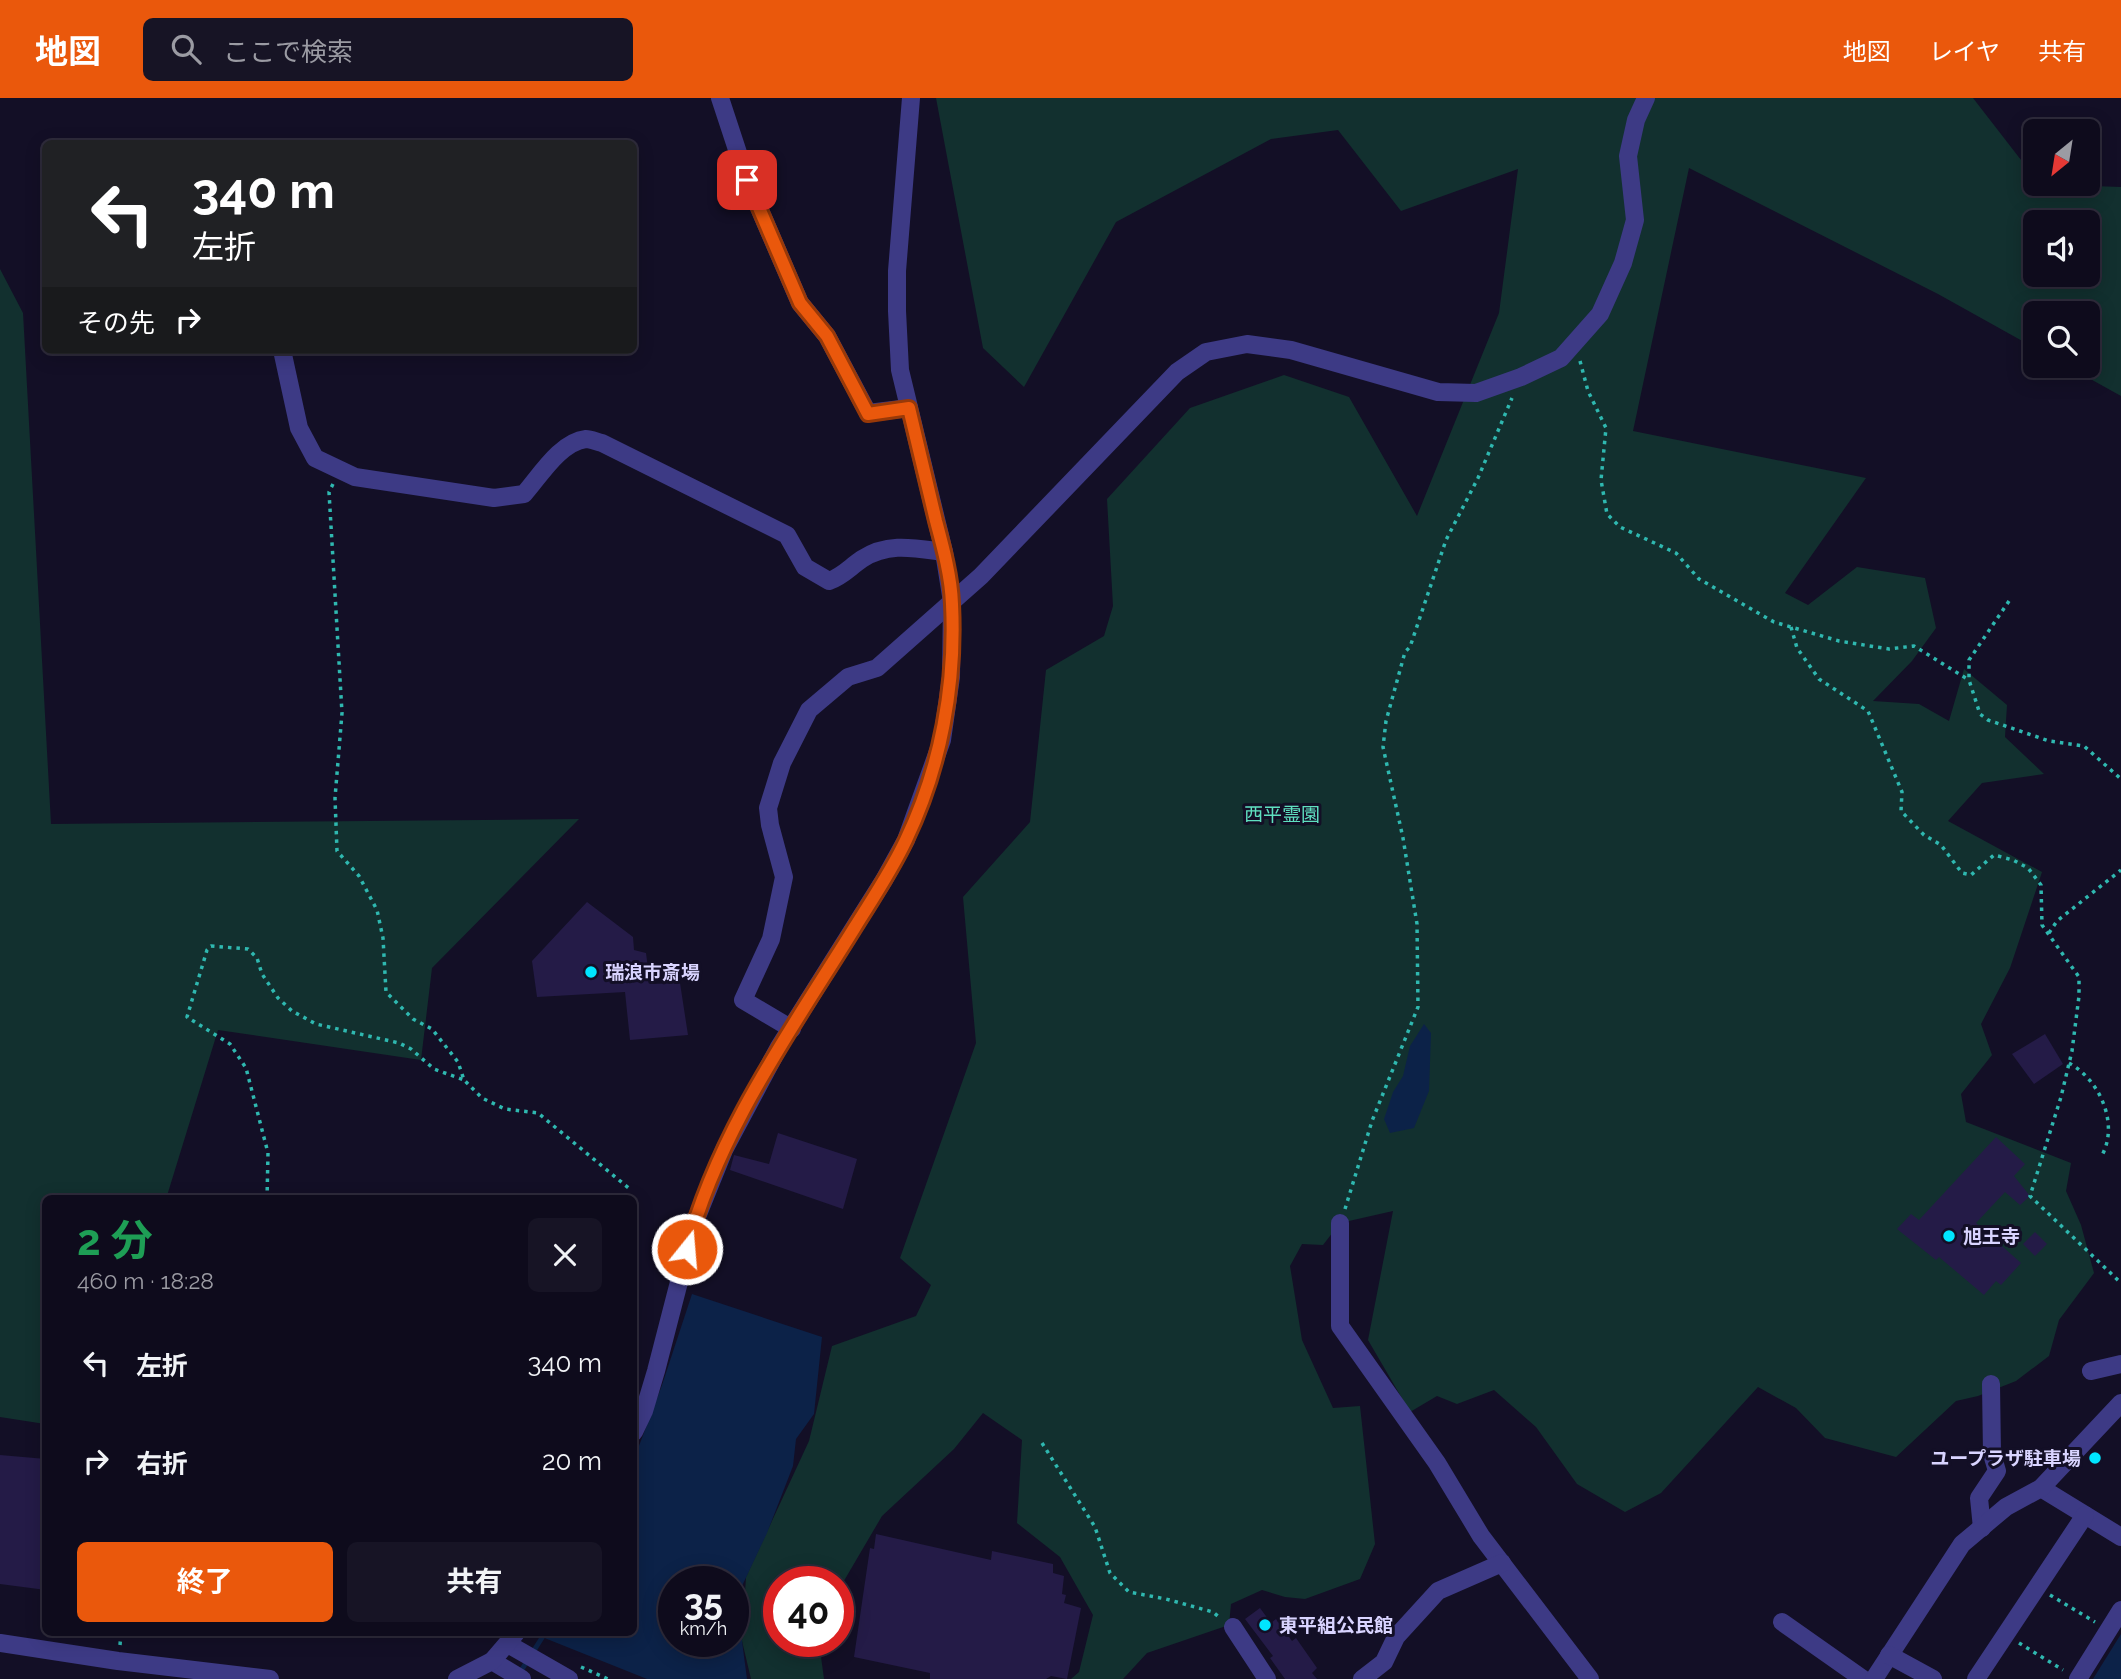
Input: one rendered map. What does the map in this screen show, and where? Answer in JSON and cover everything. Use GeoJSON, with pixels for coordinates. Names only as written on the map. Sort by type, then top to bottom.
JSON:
{"type":"FeatureCollection","features":[{"type":"Feature","properties":{"kind":"street"},"geometry":{"type":"LineString","coordinates":[[720,98],[747,180],[800,303],[827,336],[868,414],[909,408]]}},
{"type":"Feature","properties":{"kind":"street"},"geometry":{"type":"LineString","coordinates":[[637,1426],[656,1371],[698,1214],[724,1150],[779,1047],[884,880],[906,840],[942,740],[951,677],[953,602],[944,552],[901,370],[897,271],[911,98]]}},
{"type":"Feature","properties":{"kind":"street"},"geometry":{"type":"LineString","coordinates":[[792,1029],[743,1000],[771,939],[784,877],[768,808],[782,764],[809,710],[848,677],[877,668],[953,602],[1177,372],[1206,352],[1247,344],[1291,350],[1438,392],[1476,393],[1521,377],[1561,358],[1600,314],[1626,252],[1635,220],[1628,156],[1636,120],[1646,98]]}},
{"type":"Feature","properties":{"kind":"street"},"geometry":{"type":"LineString","coordinates":[[283,354],[299,428],[315,458],[355,477],[494,498],[524,494],[559,454],[570,445],[587,439],[602,443],[787,535],[805,567],[829,581],[841,576],[860,560],[878,550],[898,546],[944,552]]}},
{"type":"Feature","properties":{"kind":"street"},"geometry":{"type":"LineString","coordinates":[[1340,1223],[1340,1326],[1437,1462],[1481,1536],[1590,1679]]}},
{"type":"Feature","properties":{"kind":"street"},"geometry":{"type":"LineString","coordinates":[[2091,1371],[2121,1364]]}},
{"type":"Feature","properties":{"kind":"street"},"geometry":{"type":"LineString","coordinates":[[1982,1528],[1979,1498],[1997,1471],[1992,1454],[1991,1384]]}},
{"type":"Feature","properties":{"kind":"street"},"geometry":{"type":"LineString","coordinates":[[1874,1679],[1962,1544],[2006,1507],[2041,1488],[2121,1403]]}},
{"type":"Feature","properties":{"kind":"street"},"geometry":{"type":"LineString","coordinates":[[2041,1488],[2121,1536]]}},
{"type":"Feature","properties":{"kind":"street"},"geometry":{"type":"LineString","coordinates":[[1976,1679],[2085,1515]]}},
{"type":"Feature","properties":{"kind":"street"},"geometry":{"type":"LineString","coordinates":[[1362,1679],[1384,1662],[1396,1637],[1438,1591],[1502,1563]]}},
{"type":"Feature","properties":{"kind":"street"},"geometry":{"type":"LineString","coordinates":[[2071,1675],[2121,1610]]}},
{"type":"Feature","properties":{"kind":"street"},"geometry":{"type":"LineString","coordinates":[[1782,1622],[1863,1679]]}},
{"type":"Feature","properties":{"kind":"street"},"geometry":{"type":"LineString","coordinates":[[1233,1628],[1267,1679]]}},
{"type":"Feature","properties":{"kind":"street"},"geometry":{"type":"LineString","coordinates":[[457,1679],[492,1661],[512,1638],[569,1679]]}},
{"type":"Feature","properties":{"kind":"street"},"geometry":{"type":"LineString","coordinates":[[0,1643],[118,1661],[270,1679]]}},
{"type":"Feature","properties":{"kind":"street"},"geometry":{"type":"LineString","coordinates":[[1889,1655],[1933,1679]]}},
{"type":"Feature","properties":{"kind":"street"},"geometry":{"type":"LineString","coordinates":[[492,1661],[522,1679]]}},
{"type":"Feature","properties":{"kind":"path"},"geometry":{"type":"LineString","coordinates":[[1575,342],[1587,391],[1606,428],[1601,480],[1607,514],[1619,527],[1676,553],[1699,579],[1774,622],[1839,641],[1889,649],[1914,646],[1969,680]]}},
{"type":"Feature","properties":{"kind":"path"},"geometry":{"type":"LineString","coordinates":[[1340,1223],[1372,1121],[1418,1007],[1417,924],[1403,838],[1383,747],[1386,721],[1405,652],[1410,647],[1446,540],[1478,478],[1521,377]]}},
{"type":"Feature","properties":{"kind":"path"},"geometry":{"type":"LineString","coordinates":[[342,471],[329,492],[342,713],[335,798],[338,851],[359,876],[377,910],[383,938],[386,992],[413,1019],[432,1029],[458,1062],[464,1080]]}},
{"type":"Feature","properties":{"kind":"path"},"geometry":{"type":"LineString","coordinates":[[2009,601],[1969,660],[1969,680],[1980,714],[1988,720],[2049,741],[2084,746],[2121,779]]}},
{"type":"Feature","properties":{"kind":"path"},"geometry":{"type":"LineString","coordinates":[[1791,627],[1797,648],[1819,679],[1868,711],[1902,792],[1901,811],[1924,835],[1941,845],[1962,873],[1971,875],[1994,855],[2013,860],[2028,868],[2041,886],[2042,925],[2079,977],[2079,996],[2061,1097],[2030,1196],[2121,1283]]}},
{"type":"Feature","properties":{"kind":"path"},"geometry":{"type":"LineString","coordinates":[[2049,933],[2057,921],[2121,870]]}},
{"type":"Feature","properties":{"kind":"path"},"geometry":{"type":"LineString","coordinates":[[267,1195],[268,1153],[246,1068],[230,1044],[187,1017],[207,950],[211,946],[248,950],[257,958],[262,974],[278,998],[292,1011],[316,1024],[399,1043],[411,1049],[434,1069],[464,1080],[482,1098],[505,1110],[538,1113],[631,1190]]}},
{"type":"Feature","properties":{"kind":"path"},"geometry":{"type":"LineString","coordinates":[[2069,1063],[2080,1069],[2105,1104],[2109,1129],[2101,1157]]}},
{"type":"Feature","properties":{"kind":"path"},"geometry":{"type":"LineString","coordinates":[[1042,1443],[1095,1527],[1110,1573],[1129,1592],[1213,1612],[1233,1628]]}},
{"type":"Feature","properties":{"kind":"path"},"geometry":{"type":"LineString","coordinates":[[2037,1587],[2108,1630]]}},
{"type":"Feature","properties":{"kind":"path"},"geometry":{"type":"LineString","coordinates":[[2006,1634],[2071,1675]]}},
{"type":"Feature","properties":{"kind":"green space","name":"西平霊園"},"geometry":{"type":"Polygon","coordinates":[[[936,98],[1973,98],[2023,163],[2023,196],[2100,196],[2100,186],[2121,187],[2121,396],[2089,378],[2100,378],[2100,301],[2023,301],[2023,341],[1938,294],[1689,168],[1633,431],[1866,478],[1785,593],[1808,605],[1857,567],[1925,578],[1936,628],[1912,661],[1873,701],[1919,704],[1949,721],[1964,669],[2007,705],[2005,737],[2044,774],[1982,783],[1948,821],[2042,872],[2010,968],[1981,1024],[1992,1055],[1961,1094],[1966,1122],[2071,1163],[2066,1191],[2081,1225],[2094,1273],[2059,1320],[2049,1356],[2016,1381],[1978,1396],[1956,1401],[1896,1457],[1825,1438],[1796,1408],[1758,1387],[1661,1493],[1625,1512],[1577,1484],[1536,1427],[1494,1390],[1457,1404],[1437,1396],[1410,1412],[1368,1340],[1393,1211],[1340,1223],[1323,1245],[1302,1244],[1290,1266],[1302,1340],[1333,1408],[1360,1406],[1375,1544],[1360,1579],[1305,1599],[1285,1597],[1262,1590],[1231,1604],[1229,1625],[1147,1653],[1123,1679],[1071,1679],[1079,1672],[1093,1615],[1060,1557],[1017,1523],[1022,1440],[983,1413],[954,1449],[882,1516],[853,1566],[763,1566],[763,1657],[821,1657],[824,1679],[751,1679],[746,1657],[749,1657],[749,1571],[809,1441],[832,1346],[916,1316],[931,1285],[900,1258],[976,1043],[963,897],[1030,822],[1046,670],[1104,636],[1113,606],[1107,499],[1190,408],[1284,375],[1349,397],[1417,516],[1499,313],[1518,169],[1401,211],[1338,130],[1271,139],[1116,222],[1024,387],[983,348],[936,98]]]}},
{"type":"Feature","properties":{"kind":"green space"},"geometry":{"type":"Polygon","coordinates":[[[0,269],[23,313],[51,824],[579,819],[432,968],[421,1060],[218,1030],[167,1195],[42,1195],[42,1424],[0,1417],[0,269]]]}},
{"type":"Feature","properties":{"kind":"water"},"geometry":{"type":"Polygon","coordinates":[[[1424,1024],[1431,1033],[1429,1091],[1414,1128],[1390,1133],[1384,1119],[1393,1092],[1403,1076],[1410,1046],[1424,1024]]]}},
{"type":"Feature","properties":{"kind":"water"},"geometry":{"type":"Polygon","coordinates":[[[692,1294],[822,1337],[814,1414],[796,1439],[793,1466],[749,1571],[749,1566],[658,1566],[658,1657],[744,1657],[747,1679],[647,1679],[540,1636],[637,1636],[637,1451],[692,1294]]]}},
{"type":"Feature","properties":{"kind":"water"},"geometry":{"type":"Polygon","coordinates":[[[2121,1634],[2121,1679],[2093,1679],[2121,1634]]]}},
{"type":"Feature","properties":{"kind":"building","name":"瑞浪市斎場"},"geometry":{"type":"Polygon","coordinates":[[[587,902],[633,937],[634,950],[646,953],[650,984],[680,983],[688,1035],[630,1040],[625,992],[537,997],[532,961],[587,902]]]}},
{"type":"Feature","properties":{"kind":"building"},"geometry":{"type":"Polygon","coordinates":[[[2045,1034],[2063,1064],[2034,1084],[2012,1054],[2045,1034]]]}},
{"type":"Feature","properties":{"kind":"building"},"geometry":{"type":"Polygon","coordinates":[[[778,1133],[857,1159],[843,1209],[730,1170],[734,1155],[769,1164],[778,1133]]]}},
{"type":"Feature","properties":{"kind":"building","name":"旭王寺"},"geometry":{"type":"Polygon","coordinates":[[[1996,1137],[2025,1164],[2014,1176],[2030,1196],[2020,1205],[2005,1192],[1976,1223],[2021,1263],[2001,1285],[1996,1281],[1984,1295],[1939,1257],[1936,1260],[1897,1229],[1911,1214],[1919,1220],[1996,1137]]]}},
{"type":"Feature","properties":{"kind":"building"},"geometry":{"type":"Polygon","coordinates":[[[2035,1232],[2047,1244],[2035,1256],[2023,1244],[2035,1232]]]}},
{"type":"Feature","properties":{"kind":"building"},"geometry":{"type":"Polygon","coordinates":[[[0,1455],[42,1459],[42,1589],[0,1584],[0,1455]]]}},
{"type":"Feature","properties":{"kind":"building"},"geometry":{"type":"Polygon","coordinates":[[[876,1534],[991,1560],[992,1551],[1053,1564],[1053,1573],[1064,1576],[1064,1603],[1081,1608],[1067,1679],[1051,1676],[1046,1679],[930,1679],[930,1673],[854,1657],[870,1548],[874,1549],[876,1534]]]}},
{"type":"Feature","properties":{"kind":"building"},"geometry":{"type":"Polygon","coordinates":[[[1260,1608],[1271,1623],[1276,1619],[1292,1641],[1296,1638],[1317,1668],[1312,1673],[1317,1679],[1285,1679],[1270,1658],[1273,1656],[1245,1619],[1260,1608]]]}},
{"type":"Feature","properties":{"kind":"waterway"},"geometry":{"type":"LineString","coordinates":[[519,1674],[543,1636]]}},
{"type":"Feature","properties":{"kind":"place","name":"瑞浪市斎場"},"geometry":{"type":"Point","coordinates":[591,972]}},
{"type":"Feature","properties":{"kind":"place","name":"旭王寺"},"geometry":{"type":"Point","coordinates":[1949,1236]}},
{"type":"Feature","properties":{"kind":"place","name":"ユープラザ駐車場"},"geometry":{"type":"Point","coordinates":[2095,1458]}},
{"type":"Feature","properties":{"kind":"place","name":"東平組公民館"},"geometry":{"type":"Point","coordinates":[1265,1625]}},
{"type":"Feature","properties":{"kind":"route"},"geometry":{"type":"LineString","coordinates":[[687,1249],[709,1185],[742,1115],[779,1047],[884,880],[906,840],[942,740],[951,677],[953,602],[944,552],[909,408],[868,414],[827,336],[800,303],[747,180]]}}]}
